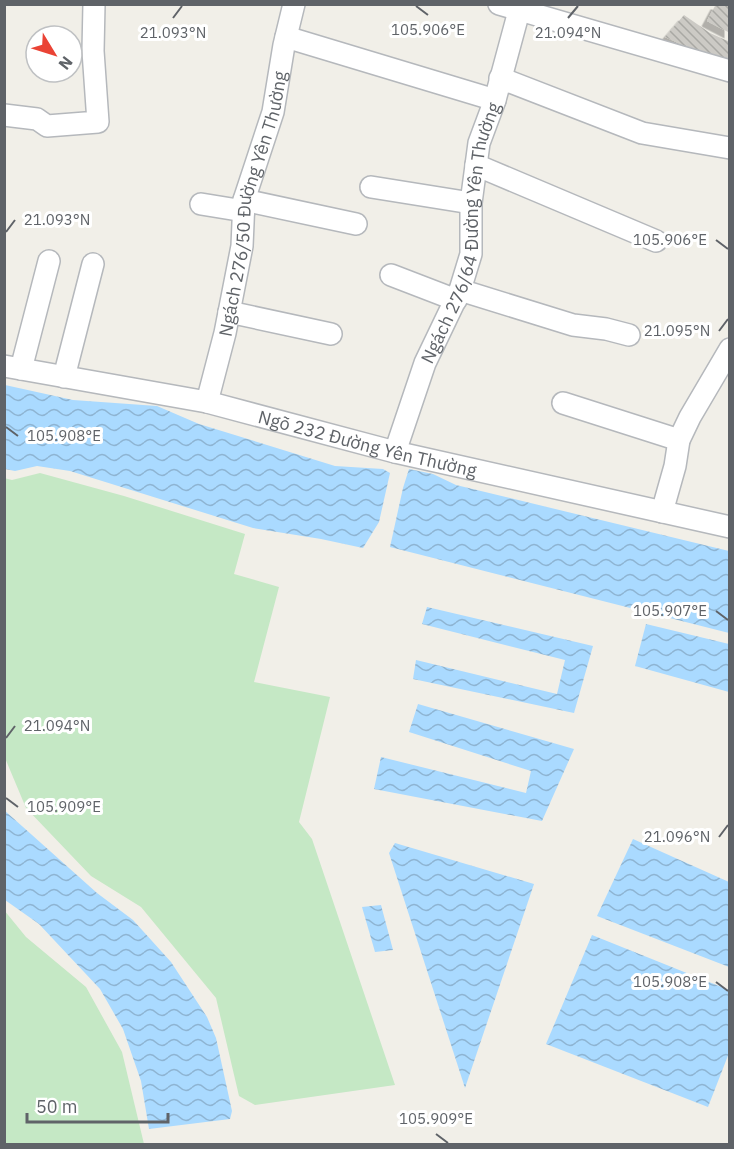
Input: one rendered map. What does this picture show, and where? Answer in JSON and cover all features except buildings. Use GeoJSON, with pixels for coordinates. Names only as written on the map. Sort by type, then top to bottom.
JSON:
{"type":"FeatureCollection","features":[{"type":"Feature","properties":{"kind":"street"},"geometry":{"type":"LineString","coordinates":[[4,115],[37,119],[47,126],[98,122],[93,51],[94,4]]}},
{"type":"Feature","properties":{"kind":"street","name":"Ngách 276/50 Đường Yên Thường"},"geometry":{"type":"LineString","coordinates":[[207,402],[242,246],[244,206],[273,111],[294,5]]}},
{"type":"Feature","properties":{"kind":"street"},"geometry":{"type":"LineString","coordinates":[[509,7],[729,71]]}},
{"type":"Feature","properties":{"kind":"street","name":"Ngách 276/64 Đường Yên Thường"},"geometry":{"type":"LineString","coordinates":[[395,452],[425,363],[458,295],[471,254],[471,203],[479,143],[495,100],[500,78],[509,7]]}},
{"type":"Feature","properties":{"kind":"street"},"geometry":{"type":"LineString","coordinates":[[286,37],[495,100]]}},
{"type":"Feature","properties":{"kind":"street"},"geometry":{"type":"LineString","coordinates":[[500,78],[642,133],[729,148]]}},
{"type":"Feature","properties":{"kind":"street"},"geometry":{"type":"LineString","coordinates":[[476,165],[656,241]]}},
{"type":"Feature","properties":{"kind":"street"},"geometry":{"type":"LineString","coordinates":[[371,186],[471,203]]}},
{"type":"Feature","properties":{"kind":"street"},"geometry":{"type":"LineString","coordinates":[[201,204],[244,206],[356,224]]}},
{"type":"Feature","properties":{"kind":"street"},"geometry":{"type":"LineString","coordinates":[[13,367],[49,261]]}},
{"type":"Feature","properties":{"kind":"street"},"geometry":{"type":"LineString","coordinates":[[64,376],[93,264]]}},
{"type":"Feature","properties":{"kind":"street"},"geometry":{"type":"LineString","coordinates":[[391,275],[573,326],[606,329],[629,335]]}},
{"type":"Feature","properties":{"kind":"street"},"geometry":{"type":"LineString","coordinates":[[229,312],[331,334]]}},
{"type":"Feature","properties":{"kind":"street"},"geometry":{"type":"LineString","coordinates":[[662,512],[675,466],[679,440],[729,349]]}},
{"type":"Feature","properties":{"kind":"street","name":"Ngõ 232 Đường Yên Thường"},"geometry":{"type":"LineString","coordinates":[[13,367],[207,402],[395,452],[729,527]]}},
{"type":"Feature","properties":{"kind":"street"},"geometry":{"type":"LineString","coordinates":[[563,403],[679,440]]}},
{"type":"Feature","properties":{"kind":"green space"},"geometry":{"type":"Polygon","coordinates":[[[40,473],[124,496],[245,534],[234,574],[279,587],[254,682],[330,697],[299,822],[312,839],[395,1085],[255,1105],[239,1096],[216,998],[141,907],[91,876],[26,808],[5,758],[4,478],[12,480],[40,473]]]}},
{"type":"Feature","properties":{"kind":"green space"},"geometry":{"type":"Polygon","coordinates":[[[4,910],[26,937],[86,987],[122,1052],[144,1144],[5,1144],[4,910]]]}},
{"type":"Feature","properties":{"kind":"water"},"geometry":{"type":"Polygon","coordinates":[[[5,385],[73,400],[157,406],[199,424],[335,466],[383,469],[390,473],[379,522],[363,548],[253,528],[70,471],[37,466],[15,471],[5,469],[5,385]]]}},
{"type":"Feature","properties":{"kind":"water"},"geometry":{"type":"Polygon","coordinates":[[[409,469],[433,474],[456,485],[729,551],[729,633],[390,547],[409,469]]]}},
{"type":"Feature","properties":{"kind":"water"},"geometry":{"type":"Polygon","coordinates":[[[427,607],[593,646],[574,713],[413,679],[416,660],[557,694],[565,660],[422,624],[427,607]]]}},
{"type":"Feature","properties":{"kind":"water"},"geometry":{"type":"Polygon","coordinates":[[[646,624],[729,644],[729,692],[635,666],[646,624]]]}},
{"type":"Feature","properties":{"kind":"water"},"geometry":{"type":"Polygon","coordinates":[[[418,704],[574,749],[542,821],[374,789],[381,757],[526,793],[531,771],[409,732],[418,704]]]}},
{"type":"Feature","properties":{"kind":"water"},"geometry":{"type":"Polygon","coordinates":[[[4,810],[97,893],[133,920],[171,962],[207,1017],[216,1038],[232,1111],[230,1119],[149,1129],[141,1081],[123,1029],[100,989],[39,924],[5,900],[4,810]]]}},
{"type":"Feature","properties":{"kind":"water"},"geometry":{"type":"Polygon","coordinates":[[[633,839],[729,882],[729,967],[597,916],[633,839]]]}},
{"type":"Feature","properties":{"kind":"water"},"geometry":{"type":"Polygon","coordinates":[[[395,843],[534,884],[465,1088],[389,853],[395,843]]]}},
{"type":"Feature","properties":{"kind":"water"},"geometry":{"type":"Polygon","coordinates":[[[381,905],[393,950],[375,952],[362,907],[381,905]]]}},
{"type":"Feature","properties":{"kind":"water"},"geometry":{"type":"Polygon","coordinates":[[[592,935],[729,990],[729,1053],[708,1107],[546,1044],[592,935]]]}}]}
